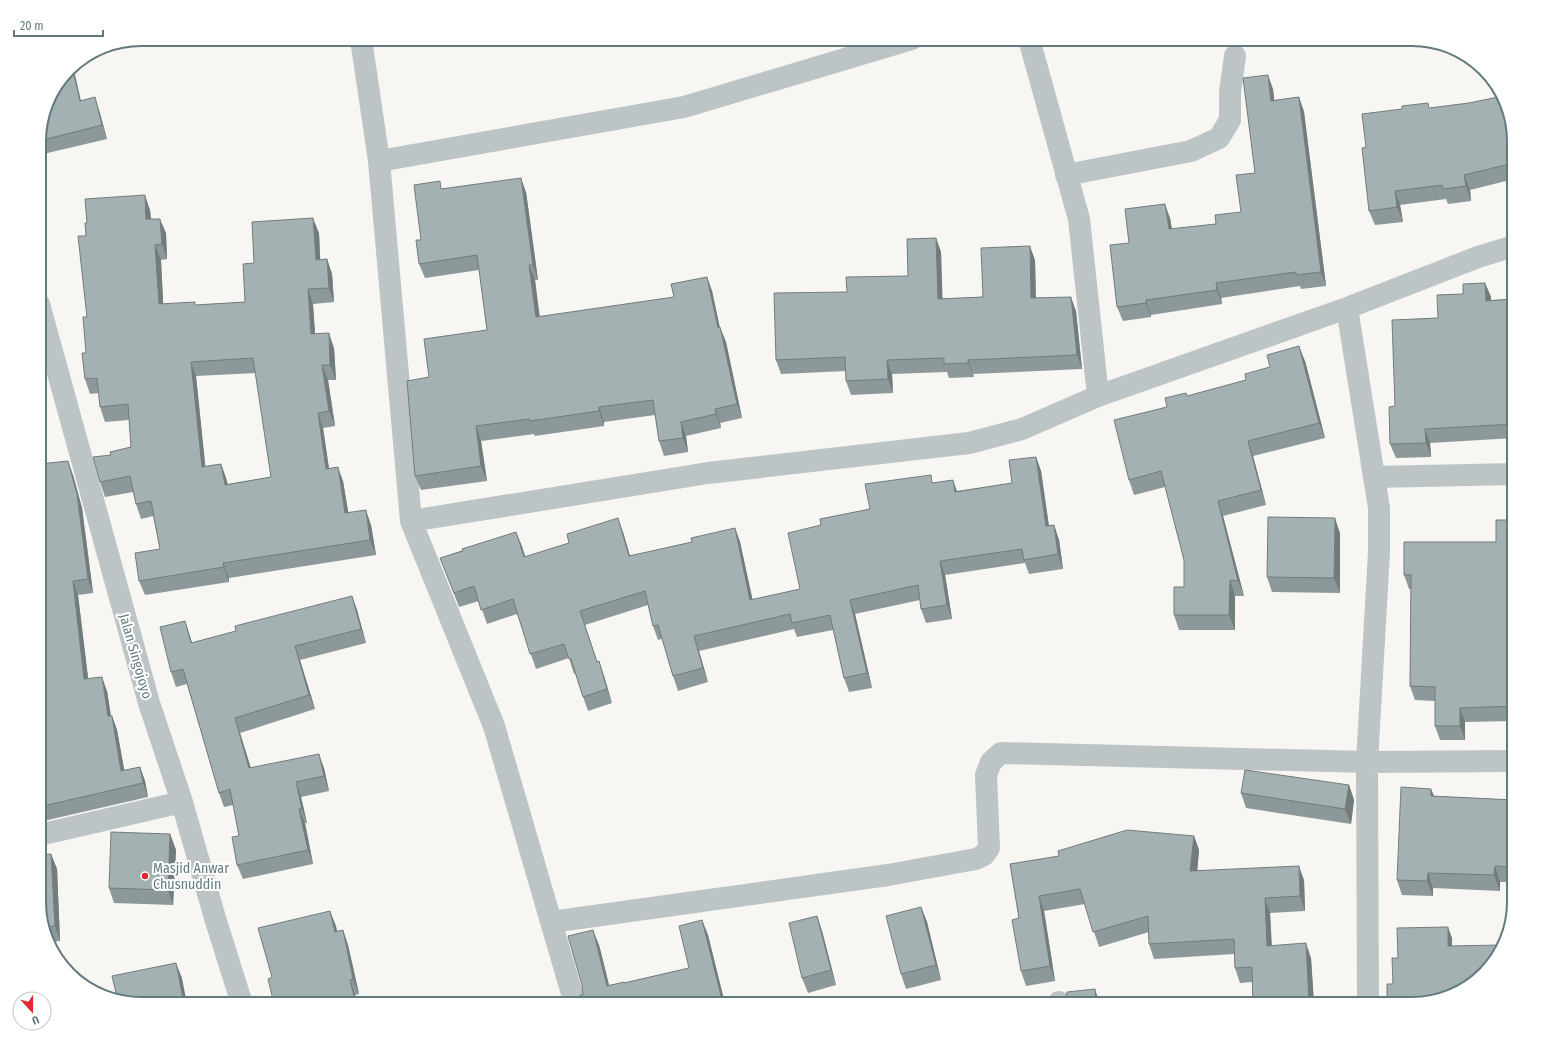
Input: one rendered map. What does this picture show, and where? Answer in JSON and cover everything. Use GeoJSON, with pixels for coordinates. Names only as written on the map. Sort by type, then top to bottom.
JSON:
{"type":"FeatureCollection","features":[{"type":"Feature","properties":{"kind":"street"},"geometry":{"type":"LineString","coordinates":[[362,46],[379,161],[411,521],[494,726],[573,997]]}},
{"type":"Feature","properties":{"kind":"street"},"geometry":{"type":"LineString","coordinates":[[379,161],[684,107],[889,46]]}},
{"type":"Feature","properties":{"kind":"street"},"geometry":{"type":"LineString","coordinates":[[1031,46],[1079,219],[1098,396]]}},
{"type":"Feature","properties":{"kind":"street"},"geometry":{"type":"LineString","coordinates":[[1066,175],[1191,151],[1219,138],[1230,120],[1230,92],[1235,56]]}},
{"type":"Feature","properties":{"kind":"street"},"geometry":{"type":"LineString","coordinates":[[411,521],[708,473],[969,443],[1022,429],[1098,396],[1347,308],[1478,257],[1507,248]]}},
{"type":"Feature","properties":{"kind":"street"},"geometry":{"type":"LineString","coordinates":[[1347,308],[1379,508],[1379,552],[1367,762],[1368,997]]}},
{"type":"Feature","properties":{"kind":"street","name":"Jalan Singojoyo"},"geometry":{"type":"LineString","coordinates":[[46,329],[149,703],[182,802],[215,918],[240,997]]}},
{"type":"Feature","properties":{"kind":"street"},"geometry":{"type":"LineString","coordinates":[[1374,477],[1507,474]]}},
{"type":"Feature","properties":{"kind":"street"},"geometry":{"type":"LineString","coordinates":[[551,922],[888,875],[976,859],[984,855],[989,848],[986,775],[991,762],[1002,753],[1367,762],[1507,761]]}},
{"type":"Feature","properties":{"kind":"street"},"geometry":{"type":"LineString","coordinates":[[46,833],[182,802]]}},
{"type":"Feature","properties":{"kind":"building"},"geometry":{"type":"Polygon","coordinates":[[[74,74],[80,101],[95,97],[102,125],[46,139],[49,116],[53,105],[62,88],[74,74]]]}},
{"type":"Feature","properties":{"kind":"building"},"geometry":{"type":"Polygon","coordinates":[[[1268,75],[1271,101],[1299,97],[1321,272],[1296,275],[1296,272],[1216,283],[1217,290],[1146,300],[1146,303],[1117,307],[1110,245],[1129,243],[1125,209],[1165,204],[1169,229],[1216,224],[1215,215],[1241,212],[1236,175],[1255,173],[1243,78],[1268,75]]]}},
{"type":"Feature","properties":{"kind":"building"},"geometry":{"type":"Polygon","coordinates":[[[1496,97],[1502,111],[1507,135],[1507,165],[1464,175],[1466,186],[1443,189],[1442,185],[1395,191],[1397,207],[1369,211],[1362,148],[1366,147],[1362,114],[1402,109],[1402,106],[1428,103],[1429,108],[1469,103],[1496,97]]]}},
{"type":"Feature","properties":{"kind":"building"},"geometry":{"type":"Polygon","coordinates":[[[521,178],[533,265],[529,265],[536,317],[674,297],[671,284],[707,277],[737,404],[715,409],[716,414],[681,422],[683,438],[659,441],[653,400],[599,407],[599,411],[530,421],[529,419],[476,426],[481,466],[415,476],[407,381],[429,377],[424,339],[487,330],[477,255],[419,264],[416,240],[421,240],[414,185],[440,181],[441,189],[521,178]]]}},
{"type":"Feature","properties":{"kind":"building"},"geometry":{"type":"Polygon","coordinates":[[[145,195],[146,219],[160,219],[162,244],[155,245],[159,304],[195,302],[195,305],[245,302],[243,264],[254,263],[252,222],[313,218],[316,260],[327,259],[329,288],[308,289],[311,334],[329,333],[330,365],[322,365],[329,411],[318,413],[326,469],[338,467],[345,513],[366,510],[370,540],[223,563],[224,567],[139,581],[135,553],[160,549],[151,501],[136,504],[130,476],[100,482],[93,457],[111,455],[110,452],[131,447],[128,404],[100,407],[97,378],[85,379],[82,353],[86,353],[83,317],[87,317],[78,236],[86,236],[85,223],[87,223],[85,199],[145,195]],[[253,358],[191,362],[202,467],[221,464],[225,485],[271,477],[253,358]]]}},
{"type":"Feature","properties":{"kind":"building"},"geometry":{"type":"Polygon","coordinates":[[[936,238],[938,299],[983,297],[981,248],[1030,246],[1031,298],[1071,297],[1077,355],[968,360],[968,363],[944,364],[944,358],[887,360],[888,379],[846,381],[845,357],[776,360],[774,293],[847,292],[846,277],[908,276],[907,239],[936,238]]]}},
{"type":"Feature","properties":{"kind":"building"},"geometry":{"type":"Polygon","coordinates":[[[1485,283],[1486,301],[1507,300],[1507,424],[1425,429],[1426,443],[1390,444],[1389,407],[1395,406],[1392,320],[1438,318],[1437,295],[1463,294],[1463,284],[1485,283]]]}},
{"type":"Feature","properties":{"kind":"building"},"geometry":{"type":"Polygon","coordinates":[[[1299,346],[1319,423],[1248,441],[1261,490],[1218,501],[1238,581],[1230,580],[1229,615],[1174,615],[1174,587],[1184,587],[1184,560],[1161,471],[1129,480],[1114,420],[1167,407],[1165,398],[1186,393],[1187,396],[1246,380],[1245,374],[1270,367],[1267,355],[1299,346]]]}},
{"type":"Feature","properties":{"kind":"building"},"geometry":{"type":"Polygon","coordinates":[[[1036,457],[1046,526],[1054,525],[1058,554],[1024,560],[1022,549],[940,561],[947,605],[921,609],[918,585],[850,600],[867,673],[844,678],[830,615],[792,623],[790,614],[694,636],[703,668],[673,676],[658,625],[653,626],[645,591],[580,611],[597,662],[599,661],[607,689],[583,697],[571,659],[569,659],[564,644],[530,654],[513,599],[481,610],[474,586],[454,593],[440,558],[463,551],[462,549],[516,532],[524,557],[569,543],[567,534],[618,518],[629,556],[692,542],[691,538],[735,528],[750,600],[800,589],[788,533],[821,525],[820,519],[870,509],[865,484],[931,475],[932,483],[953,480],[955,492],[1012,483],[1009,460],[1036,457]]]}},
{"type":"Feature","properties":{"kind":"building"},"geometry":{"type":"Polygon","coordinates":[[[68,461],[77,494],[88,579],[73,581],[84,679],[102,677],[108,716],[112,716],[121,771],[140,767],[143,783],[46,805],[46,463],[68,461]]]}},
{"type":"Feature","properties":{"kind":"building"},"geometry":{"type":"Polygon","coordinates":[[[1268,517],[1335,518],[1334,578],[1267,577],[1268,517]]]}},
{"type":"Feature","properties":{"kind":"building"},"geometry":{"type":"Polygon","coordinates":[[[1496,520],[1507,520],[1507,706],[1460,708],[1460,726],[1435,726],[1435,687],[1410,686],[1411,575],[1404,575],[1404,542],[1496,542],[1496,520]]]}},
{"type":"Feature","properties":{"kind":"building"},"geometry":{"type":"Polygon","coordinates":[[[352,596],[361,629],[295,646],[309,695],[235,718],[249,768],[319,754],[324,776],[296,782],[302,809],[299,809],[308,850],[237,865],[232,837],[239,836],[230,789],[219,793],[183,669],[171,672],[160,627],[185,621],[191,643],[236,631],[235,626],[352,596]]]}},
{"type":"Feature","properties":{"kind":"building"},"geometry":{"type":"Polygon","coordinates":[[[1245,770],[1349,785],[1345,809],[1241,793],[1245,770]]]}},
{"type":"Feature","properties":{"kind":"building"},"geometry":{"type":"Polygon","coordinates":[[[1401,787],[1431,789],[1431,796],[1507,800],[1507,867],[1495,866],[1494,875],[1428,873],[1427,881],[1397,880],[1401,787]]]}},
{"type":"Feature","properties":{"kind":"building"},"geometry":{"type":"Polygon","coordinates":[[[1127,830],[1194,836],[1190,871],[1299,866],[1300,896],[1265,898],[1267,946],[1306,943],[1309,997],[1253,997],[1252,967],[1235,968],[1234,939],[1149,944],[1148,916],[1093,932],[1080,889],[1039,896],[1050,966],[1021,971],[1012,920],[1019,918],[1010,864],[1059,856],[1058,851],[1127,830]]]}},
{"type":"Feature","properties":{"kind":"building","name":"Masjid Anwar Chusnuddin"},"geometry":{"type":"Polygon","coordinates":[[[111,832],[170,834],[168,890],[109,888],[111,832]]]}},
{"type":"Feature","properties":{"kind":"building"},"geometry":{"type":"Polygon","coordinates":[[[46,854],[51,854],[55,926],[50,927],[46,908],[46,854]]]}},
{"type":"Feature","properties":{"kind":"building"},"geometry":{"type":"Polygon","coordinates":[[[921,907],[936,965],[901,974],[886,916],[921,907]]]}},
{"type":"Feature","properties":{"kind":"building"},"geometry":{"type":"Polygon","coordinates":[[[330,911],[335,932],[343,930],[353,979],[350,980],[354,997],[272,997],[268,979],[272,977],[258,928],[330,911]]]}},
{"type":"Feature","properties":{"kind":"building"},"geometry":{"type":"Polygon","coordinates":[[[817,916],[831,970],[802,978],[789,923],[817,916]]]}},
{"type":"Feature","properties":{"kind":"building"},"geometry":{"type":"Polygon","coordinates":[[[702,920],[721,996],[580,997],[580,995],[583,995],[582,985],[568,936],[593,930],[607,986],[689,968],[679,926],[702,920]]]}},
{"type":"Feature","properties":{"kind":"building"},"geometry":{"type":"Polygon","coordinates":[[[1448,927],[1448,946],[1496,945],[1491,955],[1479,969],[1470,977],[1448,990],[1437,994],[1424,996],[1387,997],[1387,984],[1393,984],[1392,958],[1398,958],[1397,928],[1448,927]]]}},
{"type":"Feature","properties":{"kind":"building"},"geometry":{"type":"Polygon","coordinates":[[[176,963],[183,997],[141,997],[116,993],[112,976],[176,963]]]}},
{"type":"Feature","properties":{"kind":"building"},"geometry":{"type":"Polygon","coordinates":[[[1095,989],[1096,997],[1066,997],[1067,992],[1095,989]]]}},
{"type":"Feature","properties":{"kind":"place","name":"Masjid Anwar Chusnuddin"},"geometry":{"type":"Point","coordinates":[145,876]}}]}
